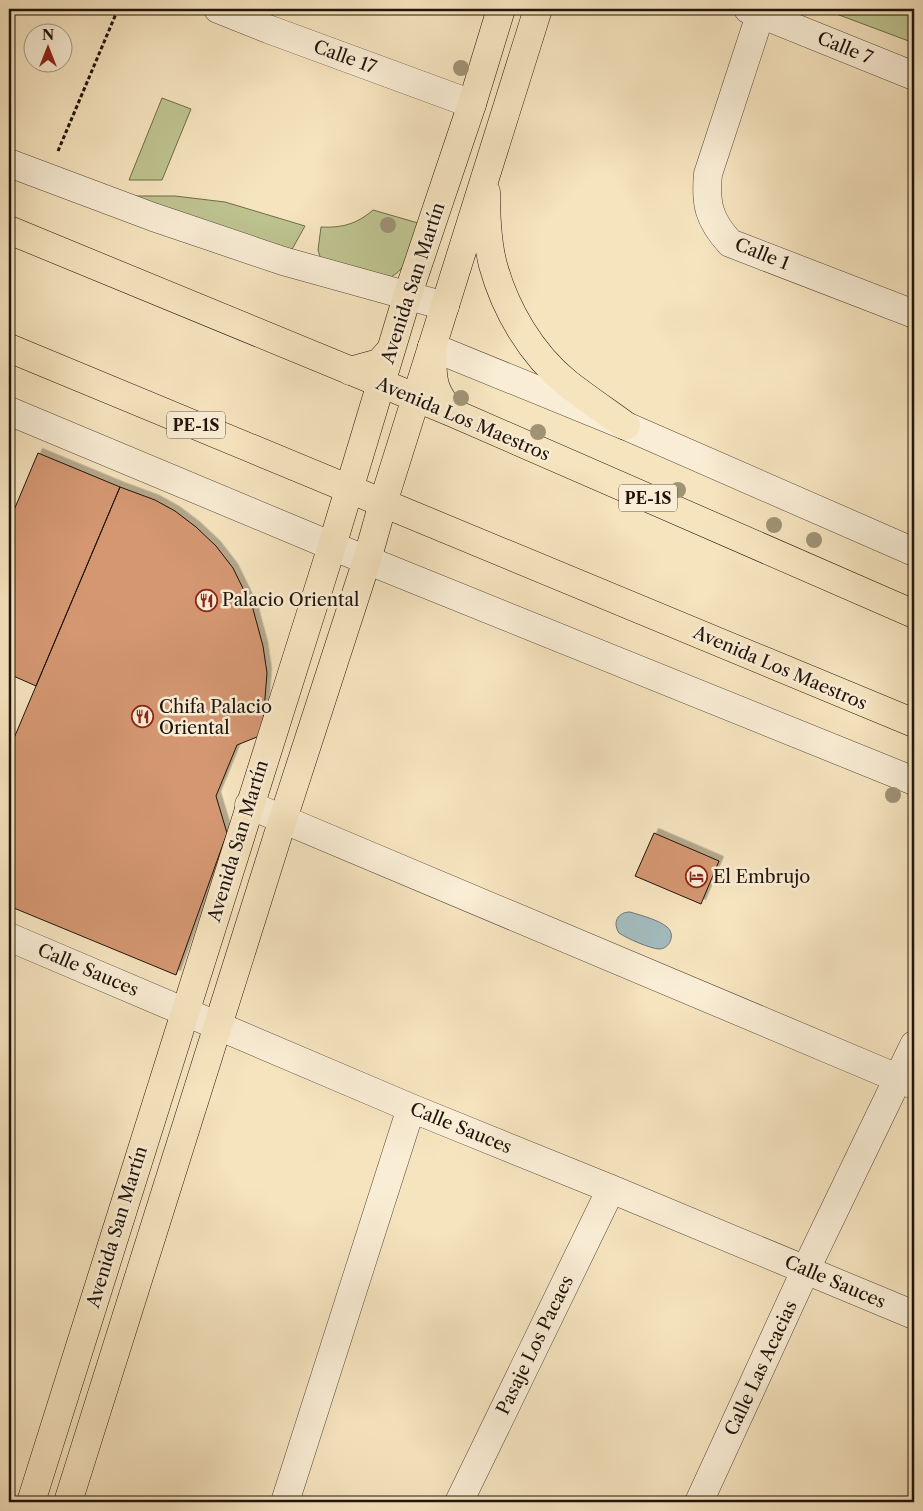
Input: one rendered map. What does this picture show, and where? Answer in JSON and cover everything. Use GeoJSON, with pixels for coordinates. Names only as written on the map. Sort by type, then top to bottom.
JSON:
{"type":"FeatureCollection","features":[{"type":"Feature","properties":{"kind":"main road","name":"Avenida San Martín"},"geometry":{"type":"LineString","coordinates":[[31,1502],[249,804],[332,546],[390,351],[472,104],[501,9]]}},
{"type":"Feature","properties":{"kind":"main road","name":"Avenida San Martín"},"geometry":{"type":"LineString","coordinates":[[68,1502],[283,819],[367,560],[486,171],[538,9]]}},
{"type":"Feature","properties":{"kind":"main road"},"geometry":{"type":"LineString","coordinates":[[486,171],[486,209],[492,264],[513,316],[546,363],[566,383],[626,426]]}},
{"type":"Feature","properties":{"kind":"main road","name":"Avenida Los Maestros"},"geometry":{"type":"LineString","coordinates":[[9,230],[450,412],[914,614]]}},
{"type":"Feature","properties":{"kind":"main road"},"geometry":{"type":"LineString","coordinates":[[432,347],[433,383],[440,398],[450,412]]}},
{"type":"Feature","properties":{"kind":"main road","name":"Avenida Los Maestros"},"geometry":{"type":"LineString","coordinates":[[9,348],[914,723]]}},
{"type":"Feature","properties":{"kind":"main road"},"geometry":{"type":"LineString","coordinates":[[350,372],[379,363],[390,351]]}},
{"type":"Feature","properties":{"kind":"street","name":"Calle 17"},"geometry":{"type":"LineString","coordinates":[[218,9],[271,19],[472,104]]}},
{"type":"Feature","properties":{"kind":"street","name":"Calle 7"},"geometry":{"type":"LineString","coordinates":[[756,10],[914,76]]}},
{"type":"Feature","properties":{"kind":"street","name":"Calle 1"},"geometry":{"type":"LineString","coordinates":[[756,10],[708,174],[706,190],[708,205],[716,224],[730,243],[914,314]]}},
{"type":"Feature","properties":{"kind":"street"},"geometry":{"type":"LineString","coordinates":[[9,164],[153,218],[283,261],[445,306]]}},
{"type":"Feature","properties":{"kind":"street"},"geometry":{"type":"LineString","coordinates":[[432,347],[626,426],[914,552]]}},
{"type":"Feature","properties":{"kind":"street"},"geometry":{"type":"LineString","coordinates":[[9,411],[332,546],[914,781]]}},
{"type":"Feature","properties":{"kind":"street"},"geometry":{"type":"LineString","coordinates":[[249,804],[906,1082]]}},
{"type":"Feature","properties":{"kind":"street","name":"Calle Sauces"},"geometry":{"type":"LineString","coordinates":[[9,937],[411,1108],[611,1188],[914,1314]]}},
{"type":"Feature","properties":{"kind":"street","name":"Calle Las Acacias"},"geometry":{"type":"LineString","coordinates":[[699,1502],[806,1269],[906,1082],[914,1045]]}},
{"type":"Feature","properties":{"kind":"street"},"geometry":{"type":"LineString","coordinates":[[286,1502],[411,1108]]}},
{"type":"Feature","properties":{"kind":"street","name":"Pasaje Los Pacaes"},"geometry":{"type":"LineString","coordinates":[[459,1502],[611,1188]]}},
{"type":"Feature","properties":{"kind":"path"},"geometry":{"type":"LineString","coordinates":[[46,178],[118,9]]}},
{"type":"Feature","properties":{"kind":"green space"},"geometry":{"type":"Polygon","coordinates":[[[823,9],[914,9],[914,43],[823,9]]]}},
{"type":"Feature","properties":{"kind":"green space"},"geometry":{"type":"Polygon","coordinates":[[[162,98],[191,109],[162,180],[129,180],[162,98]]]}},
{"type":"Feature","properties":{"kind":"green space"},"geometry":{"type":"Polygon","coordinates":[[[133,196],[175,196],[225,202],[305,226],[290,253],[133,196]]]}},
{"type":"Feature","properties":{"kind":"green space"},"geometry":{"type":"Polygon","coordinates":[[[373,210],[418,223],[409,256],[401,269],[387,279],[322,263],[318,250],[321,227],[336,227],[349,224],[361,219],[373,210]]]}},
{"type":"Feature","properties":{"kind":"water"},"geometry":{"type":"Polygon","coordinates":[[[626,912],[664,924],[671,933],[669,944],[666,947],[655,949],[619,933],[616,925],[617,918],[626,912]]]}},
{"type":"Feature","properties":{"kind":"building"},"geometry":{"type":"Polygon","coordinates":[[[38,453],[120,487],[36,686],[9,674],[9,522],[38,453]]]}},
{"type":"Feature","properties":{"kind":"building","name":"Chifa Palacio Oriental"},"geometry":{"type":"Polygon","coordinates":[[[120,487],[155,500],[175,511],[216,546],[233,568],[253,609],[263,646],[267,673],[262,735],[237,745],[216,796],[227,833],[176,975],[9,906],[9,750],[120,487]]]}},
{"type":"Feature","properties":{"kind":"building"},"geometry":{"type":"Polygon","coordinates":[[[654,833],[719,861],[701,904],[635,876],[654,833]]]}},
{"type":"Feature","properties":{"kind":"place","name":"Palacio Oriental"},"geometry":{"type":"Point","coordinates":[206,600]}},
{"type":"Feature","properties":{"kind":"place","name":"Chifa Palacio Oriental"},"geometry":{"type":"Point","coordinates":[143,717]}},
{"type":"Feature","properties":{"kind":"place","name":"El Embrujo"},"geometry":{"type":"Point","coordinates":[697,877]}}]}
